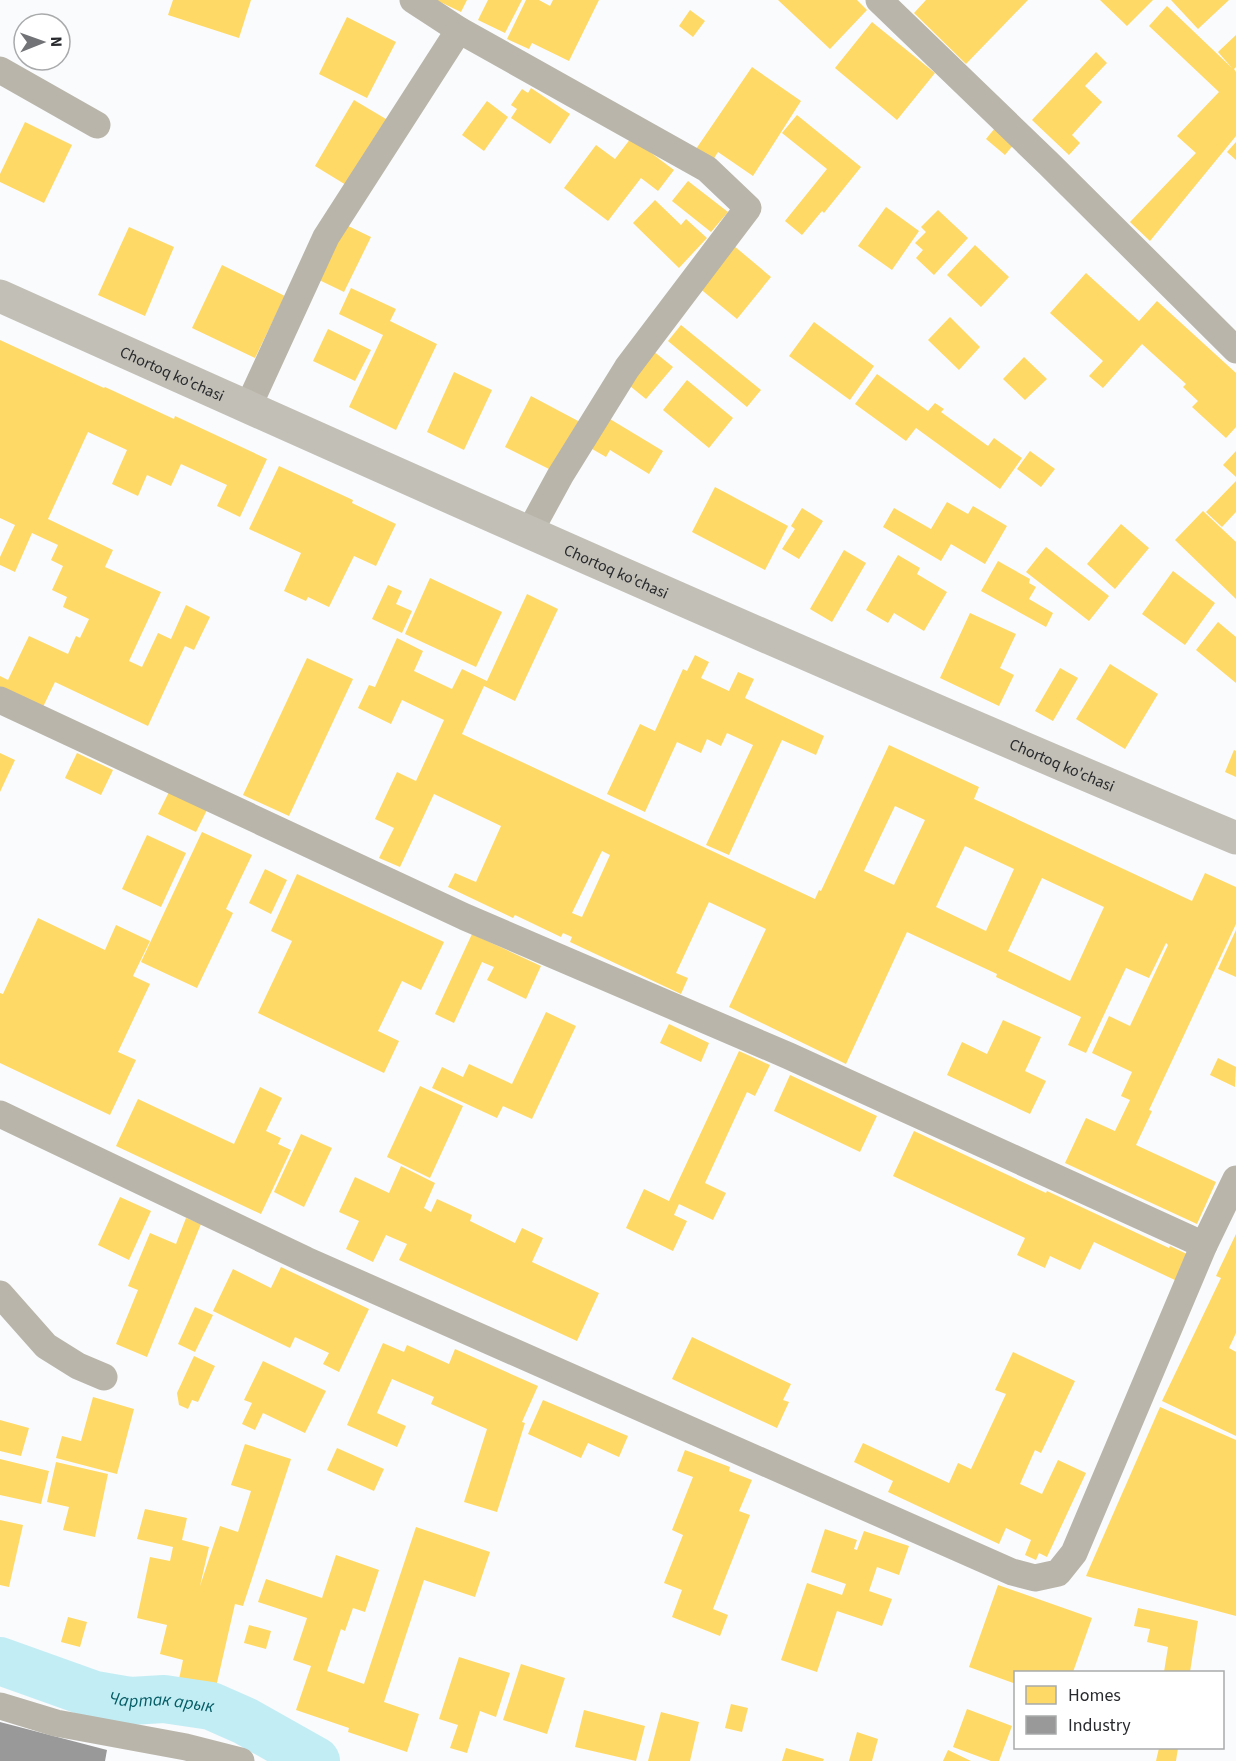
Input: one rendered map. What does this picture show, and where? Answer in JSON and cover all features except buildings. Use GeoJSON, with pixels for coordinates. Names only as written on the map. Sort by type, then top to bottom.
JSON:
{"type":"FeatureCollection","features":[{"type":"Feature","properties":{"kind":"street"},"geometry":{"type":"LineString","coordinates":[[413,0],[459,30],[707,169],[748,208],[627,368],[560,476],[530,531]]}},
{"type":"Feature","properties":{"kind":"street"},"geometry":{"type":"LineString","coordinates":[[879,0],[1049,164],[1236,350]]}},
{"type":"Feature","properties":{"kind":"street"},"geometry":{"type":"LineString","coordinates":[[248,407],[326,237],[459,30]]}},
{"type":"Feature","properties":{"kind":"street"},"geometry":{"type":"LineString","coordinates":[[0,69],[97,125]]}},
{"type":"Feature","properties":{"kind":"street","name":"Chortoq ko'chasi"},"geometry":{"type":"LineString","coordinates":[[0,296],[1096,780],[1236,838]]}},
{"type":"Feature","properties":{"kind":"street"},"geometry":{"type":"LineString","coordinates":[[0,700],[465,916],[789,1056],[1204,1245]]}},
{"type":"Feature","properties":{"kind":"street"},"geometry":{"type":"LineString","coordinates":[[0,1114],[306,1260],[1012,1572],[1035,1578],[1058,1573],[1074,1553],[1204,1245],[1236,1179]]}},
{"type":"Feature","properties":{"kind":"street"},"geometry":{"type":"LineString","coordinates":[[0,1294],[46,1346],[78,1366],[104,1377]]}},
{"type":"Feature","properties":{"kind":"street"},"geometry":{"type":"LineString","coordinates":[[0,1706],[56,1723],[186,1747],[241,1761]]}},
{"type":"Feature","properties":{"kind":"waterway","name":"Чартак арык"},"geometry":{"type":"LineString","coordinates":[[0,1661],[95,1695],[130,1701],[164,1699],[211,1706],[245,1721],[316,1761]]}}]}
